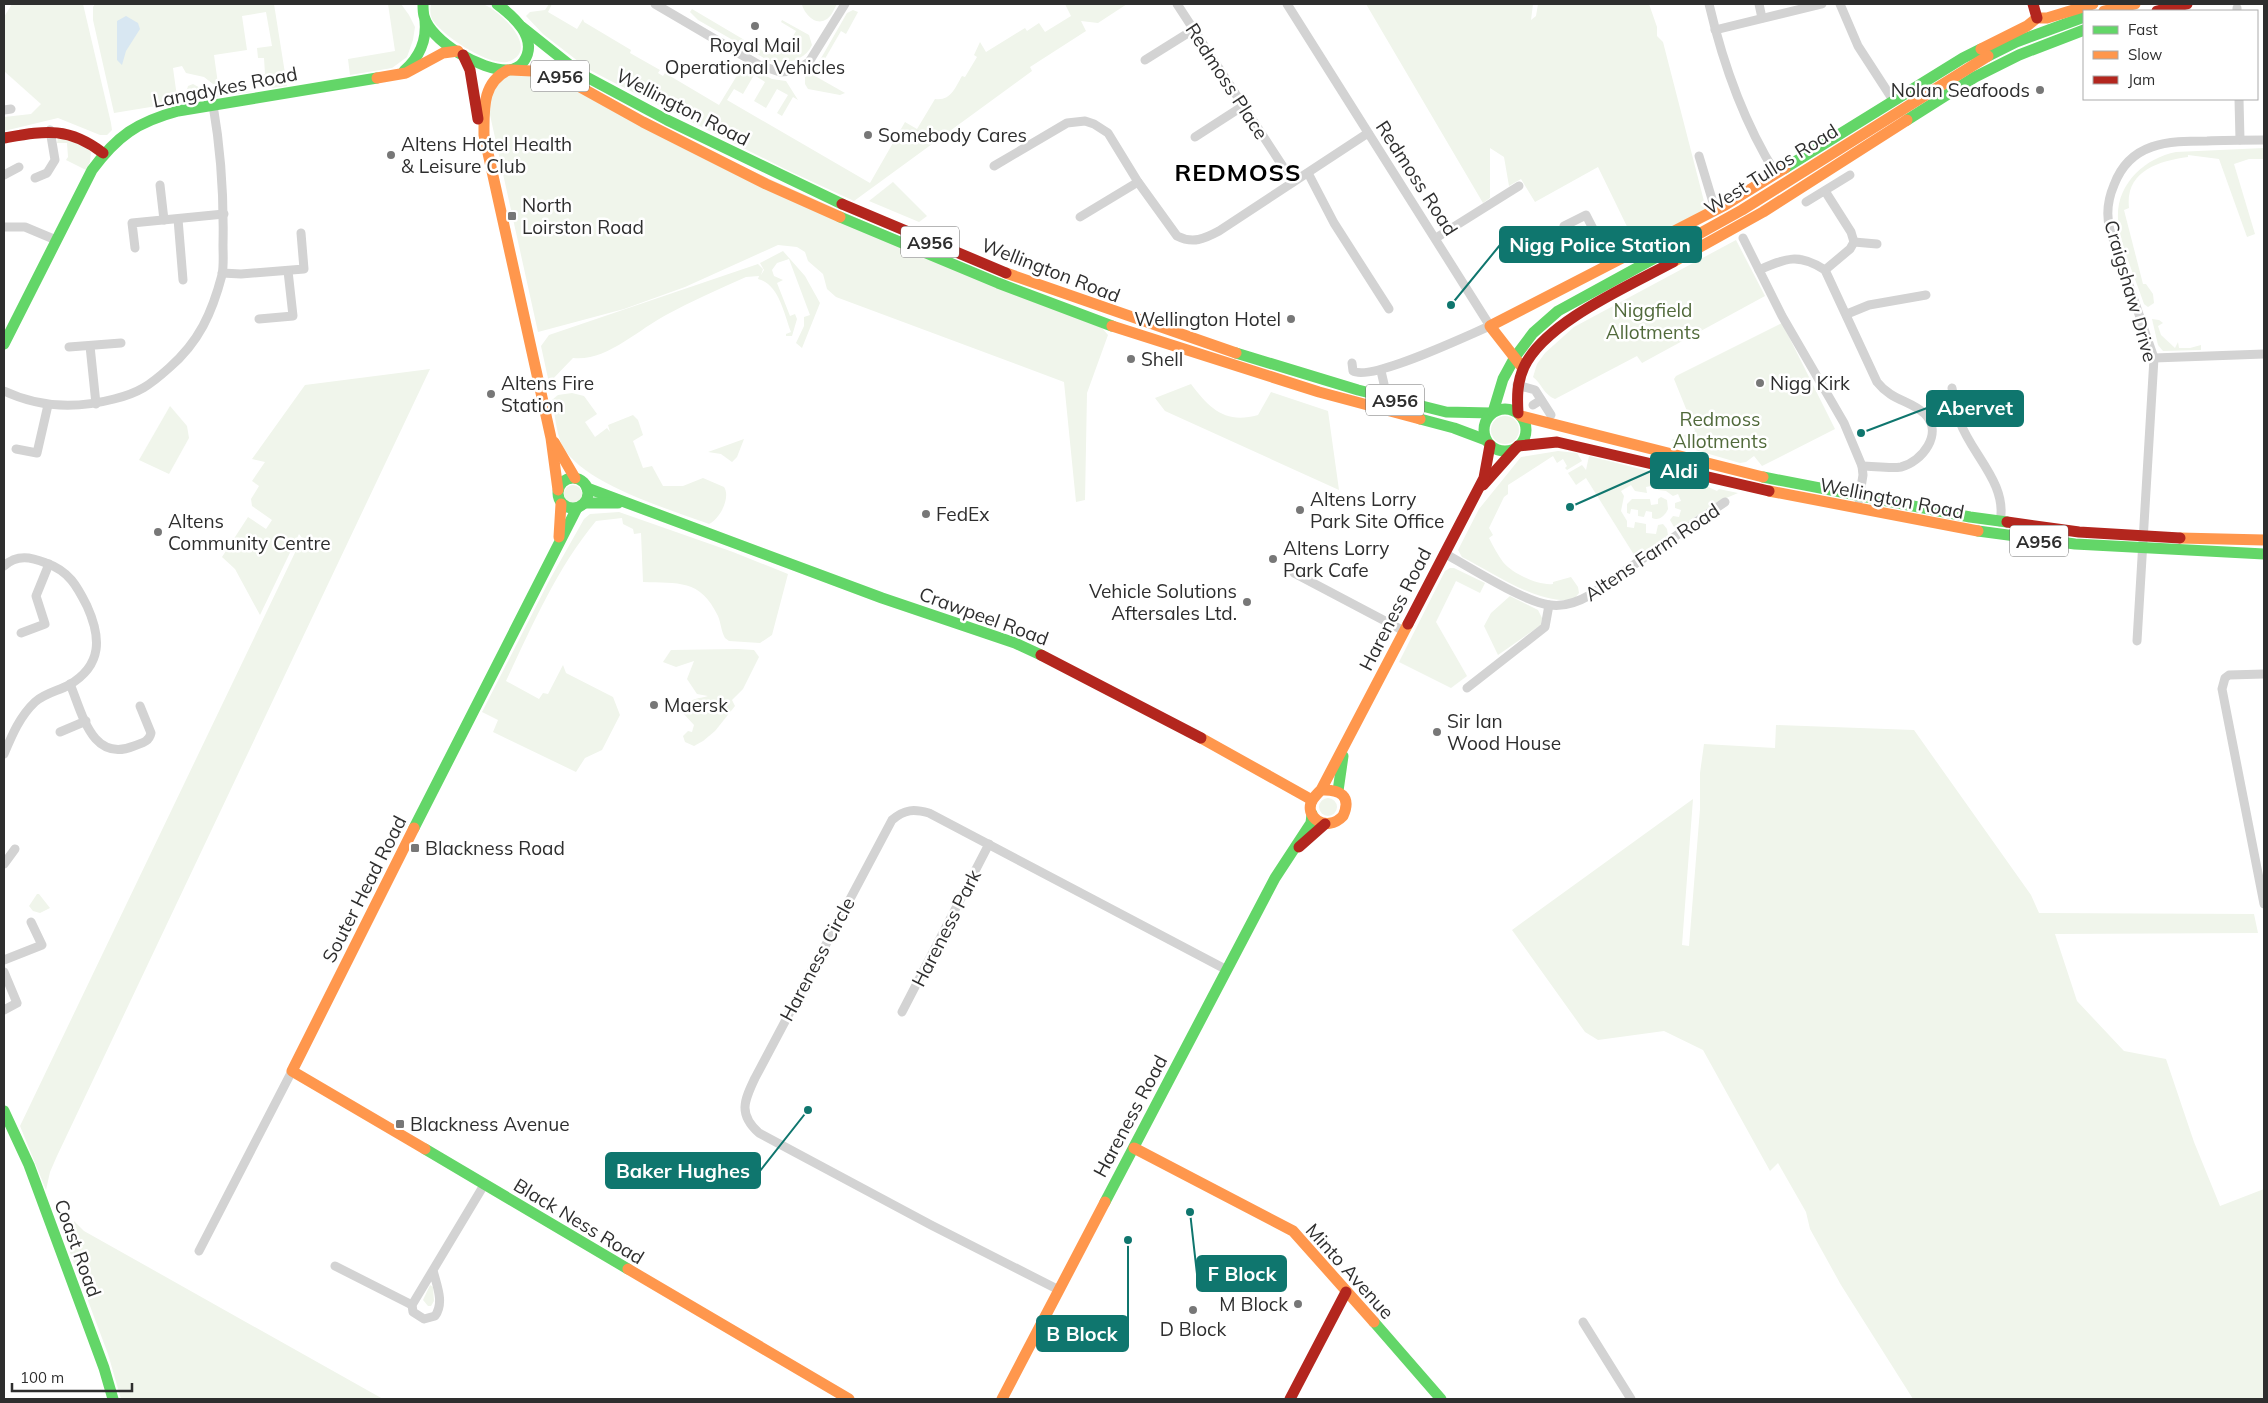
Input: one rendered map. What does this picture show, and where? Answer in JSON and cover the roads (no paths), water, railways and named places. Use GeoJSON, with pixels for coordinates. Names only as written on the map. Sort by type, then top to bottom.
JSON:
{"type":"FeatureCollection","features":[{"type":"Feature","properties":{"kind":"main road","name":"A956"},"geometry":{"type":"LineString","coordinates":[[413,4],[438,35],[460,53],[489,66],[510,70],[522,63],[527,51],[527,40],[522,28],[497,4]]}},
{"type":"Feature","properties":{"kind":"main road"},"geometry":{"type":"LineString","coordinates":[[400,74],[412,64],[425,32],[423,4]]}},
{"type":"Feature","properties":{"kind":"main road"},"geometry":{"type":"LineString","coordinates":[[2033,4],[2037,18]]}},
{"type":"Feature","properties":{"kind":"main road"},"geometry":{"type":"LineString","coordinates":[[1490,326],[1716,209],[1963,58],[2027,26],[2037,18],[2047,18],[2093,4]]}},
{"type":"Feature","properties":{"kind":"main road"},"geometry":{"type":"LineString","coordinates":[[2108,10],[2135,4]]}},
{"type":"Feature","properties":{"kind":"main road"},"geometry":{"type":"LineString","coordinates":[[2161,10],[2187,4]]}},
{"type":"Feature","properties":{"kind":"main road","name":"West Tullos Road"},"geometry":{"type":"LineString","coordinates":[[1492,412],[1501,385],[1525,341],[1545,321],[1572,302],[1742,210],[1980,60],[2016,42],[2083,17]]}},
{"type":"Feature","properties":{"kind":"main road","name":"Wellington Road"},"geometry":{"type":"LineString","coordinates":[[522,28],[581,74],[667,120],[855,210],[1017,278],[1236,354],[1358,390],[1446,412],[1492,412]]}},
{"type":"Feature","properties":{"kind":"main road","name":"West Tullos Road"},"geometry":{"type":"LineString","coordinates":[[1520,414],[1517,385],[1522,367],[1536,348],[1558,327],[1577,314],[1763,212],[1975,77],[2019,54],[2083,30]]}},
{"type":"Feature","properties":{"kind":"main road","name":"Langdykes Road"},"geometry":{"type":"LineString","coordinates":[[4,344],[83,186],[103,153],[122,134],[147,120],[178,111],[400,74],[413,71],[441,53],[460,53]]}},
{"type":"Feature","properties":{"kind":"main road"},"geometry":{"type":"LineString","coordinates":[[460,53],[469,66],[478,120],[484,135],[551,438],[558,490],[561,504],[568,508],[581,506],[588,498],[587,488],[582,481],[575,478],[566,480],[558,490]]}},
{"type":"Feature","properties":{"kind":"main road"},"geometry":{"type":"LineString","coordinates":[[484,135],[483,111],[487,92],[496,78],[510,70]]}},
{"type":"Feature","properties":{"kind":"main road","name":"Wellington Road"},"geometry":{"type":"LineString","coordinates":[[510,70],[553,72],[644,122],[766,184],[894,241],[1030,295],[1200,355],[1319,392],[1454,428],[1488,443]]}},
{"type":"Feature","properties":{"kind":"main road"},"geometry":{"type":"LineString","coordinates":[[4,138],[50,130],[62,130],[78,135],[103,153]]}},
{"type":"Feature","properties":{"kind":"main road","name":"Redmoss Road"},"geometry":{"type":"LineString","coordinates":[[1490,326],[1508,352],[1515,357],[1522,367]]}},
{"type":"Feature","properties":{"kind":"main road","name":"A956"},"geometry":{"type":"LineString","coordinates":[[1492,412],[1506,408],[1520,414]]}},
{"type":"Feature","properties":{"kind":"main road"},"geometry":{"type":"LineString","coordinates":[[1488,443],[1484,426],[1492,412]]}},
{"type":"Feature","properties":{"kind":"main road"},"geometry":{"type":"LineString","coordinates":[[1517,447],[1526,432],[1520,414]]}},
{"type":"Feature","properties":{"kind":"main road","name":"Wellington Road"},"geometry":{"type":"LineString","coordinates":[[1520,414],[1542,423],[1749,474],[1959,529],[2026,539],[2143,549],[2264,554]]}},
{"type":"Feature","properties":{"kind":"main road"},"geometry":{"type":"LineString","coordinates":[[551,438],[575,478]]}},
{"type":"Feature","properties":{"kind":"main road","name":"Wellington Road"},"geometry":{"type":"LineString","coordinates":[[1517,447],[1557,442],[1754,489],[2078,532],[2264,540]]}},
{"type":"Feature","properties":{"kind":"main road","name":"A956"},"geometry":{"type":"LineString","coordinates":[[1488,443],[1502,451],[1517,447]]}},
{"type":"Feature","properties":{"kind":"main road","name":"Hareness Road"},"geometry":{"type":"LineString","coordinates":[[1321,790],[1477,491],[1486,470],[1488,443]]}},
{"type":"Feature","properties":{"kind":"main road","name":"Hareness Road"},"geometry":{"type":"LineString","coordinates":[[1477,491],[1500,468],[1517,447]]}},
{"type":"Feature","properties":{"kind":"main road","name":"Crawpeel Road"},"geometry":{"type":"LineString","coordinates":[[587,488],[882,598],[1015,644],[1058,662],[1235,756],[1312,800]]}},
{"type":"Feature","properties":{"kind":"main road","name":"Crawpeel Road"},"geometry":{"type":"LineString","coordinates":[[581,506],[626,502]]}},
{"type":"Feature","properties":{"kind":"main road","name":"Souter Head Road"},"geometry":{"type":"LineString","coordinates":[[558,542],[561,504]]}},
{"type":"Feature","properties":{"kind":"main road","name":"Souter Head Road"},"geometry":{"type":"LineString","coordinates":[[292,1071],[558,542],[581,506]]}},
{"type":"Feature","properties":{"kind":"main road","name":"Hareness Road"},"geometry":{"type":"LineString","coordinates":[[1338,791],[1344,744]]}},
{"type":"Feature","properties":{"kind":"main road"},"geometry":{"type":"LineString","coordinates":[[1330,788],[1338,791],[1346,802],[1345,814],[1336,823],[1325,824],[1318,821],[1312,814],[1312,800],[1321,790],[1330,788]]}},
{"type":"Feature","properties":{"kind":"main road","name":"Hareness Road"},"geometry":{"type":"LineString","coordinates":[[1002,1399],[1275,878],[1311,823],[1312,814]]}},
{"type":"Feature","properties":{"kind":"main road","name":"Hareness Road"},"geometry":{"type":"LineString","coordinates":[[1293,851],[1325,824]]}},
{"type":"Feature","properties":{"kind":"main road","name":"Black Ness Road"},"geometry":{"type":"LineString","coordinates":[[292,1071],[850,1399]]}},
{"type":"Feature","properties":{"kind":"main road","name":"Coast Road"},"geometry":{"type":"LineString","coordinates":[[4,1111],[32,1174],[97,1349],[113,1399]]}},
{"type":"Feature","properties":{"kind":"main road","name":"Minto Avenue"},"geometry":{"type":"LineString","coordinates":[[1134,1148],[1292,1231],[1329,1270],[1346,1292],[1441,1399]]}},
{"type":"Feature","properties":{"kind":"main road"},"geometry":{"type":"LineString","coordinates":[[1290,1399],[1346,1292]]}},
{"type":"Feature","properties":{"kind":"street"},"geometry":{"type":"LineString","coordinates":[[655,4],[759,65],[780,72],[794,71],[809,62],[845,4]]}},
{"type":"Feature","properties":{"kind":"street","name":"Redmoss Place"},"geometry":{"type":"LineString","coordinates":[[1178,4],[1193,30],[1293,182]]}},
{"type":"Feature","properties":{"kind":"street","name":"Redmoss Road"},"geometry":{"type":"LineString","coordinates":[[1287,4],[1490,326]]}},
{"type":"Feature","properties":{"kind":"street"},"geometry":{"type":"LineString","coordinates":[[1709,4],[1715,30],[1736,96],[1761,149],[1776,174]]}},
{"type":"Feature","properties":{"kind":"street"},"geometry":{"type":"LineString","coordinates":[[1759,4],[1762,18]]}},
{"type":"Feature","properties":{"kind":"street"},"geometry":{"type":"LineString","coordinates":[[1715,30],[1822,4]]}},
{"type":"Feature","properties":{"kind":"street"},"geometry":{"type":"LineString","coordinates":[[1840,4],[1858,46],[1893,100]]}},
{"type":"Feature","properties":{"kind":"street"},"geometry":{"type":"LineString","coordinates":[[1145,60],[1193,30]]}},
{"type":"Feature","properties":{"kind":"street"},"geometry":{"type":"LineString","coordinates":[[2239,100],[2240,140]]}},
{"type":"Feature","properties":{"kind":"street"},"geometry":{"type":"LineString","coordinates":[[4,391],[18,398],[48,405],[72,407],[96,404],[135,394],[150,385],[187,352],[210,314],[222,273],[224,214],[222,171],[213,105]]}},
{"type":"Feature","properties":{"kind":"street"},"geometry":{"type":"LineString","coordinates":[[1195,137],[1243,106]]}},
{"type":"Feature","properties":{"kind":"street"},"geometry":{"type":"LineString","coordinates":[[994,166],[1067,124],[1085,121],[1094,124],[1108,133],[1138,182],[1176,236],[1197,241],[1219,231],[1368,133]]}},
{"type":"Feature","properties":{"kind":"street"},"geometry":{"type":"LineString","coordinates":[[35,178],[47,173],[55,160],[50,130]]}},
{"type":"Feature","properties":{"kind":"street","name":"Craigshaw Drive"},"geometry":{"type":"LineString","coordinates":[[2137,641],[2154,358],[2108,224],[2108,206],[2115,182],[2136,155],[2160,143],[2264,140]]}},
{"type":"Feature","properties":{"kind":"street"},"geometry":{"type":"LineString","coordinates":[[1699,156],[1716,209]]}},
{"type":"Feature","properties":{"kind":"street"},"geometry":{"type":"LineString","coordinates":[[4,175],[18,167]]}},
{"type":"Feature","properties":{"kind":"street"},"geometry":{"type":"LineString","coordinates":[[1308,173],[1334,224],[1389,309]]}},
{"type":"Feature","properties":{"kind":"street"},"geometry":{"type":"LineString","coordinates":[[1806,202],[1850,175]]}},
{"type":"Feature","properties":{"kind":"street"},"geometry":{"type":"LineString","coordinates":[[1080,217],[1138,182]]}},
{"type":"Feature","properties":{"kind":"street"},"geometry":{"type":"LineString","coordinates":[[160,185],[164,220]]}},
{"type":"Feature","properties":{"kind":"street"},"geometry":{"type":"LineString","coordinates":[[1436,238],[1519,186]]}},
{"type":"Feature","properties":{"kind":"street"},"geometry":{"type":"LineString","coordinates":[[1825,192],[1851,232],[1854,242],[1850,249],[1825,270]]}},
{"type":"Feature","properties":{"kind":"street"},"geometry":{"type":"LineString","coordinates":[[135,248],[132,224],[224,214]]}},
{"type":"Feature","properties":{"kind":"street"},"geometry":{"type":"LineString","coordinates":[[1564,226],[1586,216],[1611,264]]}},
{"type":"Feature","properties":{"kind":"street"},"geometry":{"type":"LineString","coordinates":[[178,218],[183,280]]}},
{"type":"Feature","properties":{"kind":"street"},"geometry":{"type":"LineString","coordinates":[[4,227],[25,227],[56,240]]}},
{"type":"Feature","properties":{"kind":"street"},"geometry":{"type":"LineString","coordinates":[[222,273],[241,274],[304,269],[301,232]]}},
{"type":"Feature","properties":{"kind":"street"},"geometry":{"type":"LineString","coordinates":[[1743,238],[1782,316],[1844,422],[1862,466],[1863,475],[1858,502]]}},
{"type":"Feature","properties":{"kind":"street"},"geometry":{"type":"LineString","coordinates":[[1854,242],[1877,244]]}},
{"type":"Feature","properties":{"kind":"street"},"geometry":{"type":"LineString","coordinates":[[1759,270],[1780,261],[1796,259],[1813,262],[1825,270],[1877,382],[1890,396],[1925,415],[1930,421],[1932,432],[1929,447],[1909,464],[1898,468],[1862,466]]}},
{"type":"Feature","properties":{"kind":"street"},"geometry":{"type":"LineString","coordinates":[[259,319],[293,316],[288,271]]}},
{"type":"Feature","properties":{"kind":"street"},"geometry":{"type":"LineString","coordinates":[[1847,314],[1869,305],[1926,295]]}},
{"type":"Feature","properties":{"kind":"street"},"geometry":{"type":"LineString","coordinates":[[1352,363],[1353,371],[1357,373],[1381,371],[1490,326]]}},
{"type":"Feature","properties":{"kind":"street"},"geometry":{"type":"LineString","coordinates":[[69,347],[121,343]]}},
{"type":"Feature","properties":{"kind":"street"},"geometry":{"type":"LineString","coordinates":[[90,346],[96,404]]}},
{"type":"Feature","properties":{"kind":"street"},"geometry":{"type":"LineString","coordinates":[[2154,358],[2264,354]]}},
{"type":"Feature","properties":{"kind":"street"},"geometry":{"type":"LineString","coordinates":[[1381,371],[1384,384]]}},
{"type":"Feature","properties":{"kind":"street"},"geometry":{"type":"LineString","coordinates":[[1517,385],[1532,388],[1551,415]]}},
{"type":"Feature","properties":{"kind":"street"},"geometry":{"type":"LineString","coordinates":[[1952,388],[1960,424],[1988,473],[2000,499],[2002,508],[2000,522]]}},
{"type":"Feature","properties":{"kind":"street"},"geometry":{"type":"LineString","coordinates":[[1533,405],[1541,400]]}},
{"type":"Feature","properties":{"kind":"street"},"geometry":{"type":"LineString","coordinates":[[16,449],[37,453],[48,405]]}},
{"type":"Feature","properties":{"kind":"street","name":"Altens Farm Road"},"geometry":{"type":"LineString","coordinates":[[1444,553],[1531,600],[1548,605],[1572,604],[1584,599],[1725,502]]}},
{"type":"Feature","properties":{"kind":"street"},"geometry":{"type":"LineString","coordinates":[[4,566],[9,561],[20,557],[32,558],[49,564],[76,583],[94,621],[98,643],[89,667],[70,684],[36,701],[18,723],[4,754]]}},
{"type":"Feature","properties":{"kind":"street"},"geometry":{"type":"LineString","coordinates":[[21,633],[45,624],[36,596],[49,564]]}},
{"type":"Feature","properties":{"kind":"street"},"geometry":{"type":"LineString","coordinates":[[1294,573],[1404,631]]}},
{"type":"Feature","properties":{"kind":"street"},"geometry":{"type":"LineString","coordinates":[[1467,688],[1544,627],[1548,605]]}},
{"type":"Feature","properties":{"kind":"street"},"geometry":{"type":"LineString","coordinates":[[2264,674],[2237,673],[2225,678],[2222,688],[2264,904]]}},
{"type":"Feature","properties":{"kind":"street"},"geometry":{"type":"LineString","coordinates":[[70,684],[99,745],[113,751],[127,749],[144,742],[150,736],[151,733],[140,706]]}},
{"type":"Feature","properties":{"kind":"street"},"geometry":{"type":"LineString","coordinates":[[60,732],[86,721]]}},
{"type":"Feature","properties":{"kind":"street","name":"Hareness Circle"},"geometry":{"type":"LineString","coordinates":[[1060,1290],[931,1225],[759,1133],[746,1120],[744,1112],[747,1096],[754,1078],[892,820],[905,811],[918,810],[929,814],[1227,970]]}},
{"type":"Feature","properties":{"kind":"street","name":"Hareness Park"},"geometry":{"type":"LineString","coordinates":[[902,1012],[989,844]]}},
{"type":"Feature","properties":{"kind":"street"},"geometry":{"type":"LineString","coordinates":[[4,864],[15,849]]}},
{"type":"Feature","properties":{"kind":"street"},"geometry":{"type":"LineString","coordinates":[[4,960],[42,944],[31,922]]}},
{"type":"Feature","properties":{"kind":"street"},"geometry":{"type":"LineString","coordinates":[[4,972],[17,1003],[4,1010]]}},
{"type":"Feature","properties":{"kind":"street","name":"Souter Head Road"},"geometry":{"type":"LineString","coordinates":[[199,1251],[292,1071]]}},
{"type":"Feature","properties":{"kind":"street"},"geometry":{"type":"LineString","coordinates":[[433,1270],[439,1295],[437,1313],[431,1319],[424,1319],[413,1312],[412,1305],[433,1270],[484,1185]]}},
{"type":"Feature","properties":{"kind":"street"},"geometry":{"type":"LineString","coordinates":[[335,1266],[412,1305]]}},
{"type":"Feature","properties":{"kind":"street"},"geometry":{"type":"LineString","coordinates":[[1583,1322],[1631,1399]]}},
{"type":"Feature","properties":{"kind":"place","name":"Royal Mail Operational Vehicles"},"geometry":{"type":"Point","coordinates":[755,26]}},
{"type":"Feature","properties":{"kind":"place","name":"Nolan Seafoods"},"geometry":{"type":"Point","coordinates":[2040,90]}},
{"type":"Feature","properties":{"kind":"place","name":"Somebody Cares"},"geometry":{"type":"Point","coordinates":[868,135]}},
{"type":"Feature","properties":{"kind":"place","name":"Altens Hotel Health & Leisure Club"},"geometry":{"type":"Point","coordinates":[391,155]}},
{"type":"Feature","properties":{"kind":"place","name":"North Loirston Road"},"geometry":{"type":"Point","coordinates":[512,216]}},
{"type":"Feature","properties":{"kind":"place","name":"Nigg Police Station"},"geometry":{"type":"Point","coordinates":[1451,305]}},
{"type":"Feature","properties":{"kind":"place","name":"Wellington Hotel"},"geometry":{"type":"Point","coordinates":[1291,319]}},
{"type":"Feature","properties":{"kind":"place","name":"Shell"},"geometry":{"type":"Point","coordinates":[1131,359]}},
{"type":"Feature","properties":{"kind":"place","name":"Nigg Kirk"},"geometry":{"type":"Point","coordinates":[1760,383]}},
{"type":"Feature","properties":{"kind":"place","name":"Altens Fire Station"},"geometry":{"type":"Point","coordinates":[491,394]}},
{"type":"Feature","properties":{"kind":"place","name":"Abervet"},"geometry":{"type":"Point","coordinates":[1861,433]}},
{"type":"Feature","properties":{"kind":"place","name":"Aldi"},"geometry":{"type":"Point","coordinates":[1570,507]}},
{"type":"Feature","properties":{"kind":"place","name":"Altens Lorry Park Site Office"},"geometry":{"type":"Point","coordinates":[1300,510]}},
{"type":"Feature","properties":{"kind":"place","name":"FedEx"},"geometry":{"type":"Point","coordinates":[926,514]}},
{"type":"Feature","properties":{"kind":"place","name":"Altens Community Centre"},"geometry":{"type":"Point","coordinates":[158,532]}},
{"type":"Feature","properties":{"kind":"place","name":"Altens Lorry Park Cafe"},"geometry":{"type":"Point","coordinates":[1273,559]}},
{"type":"Feature","properties":{"kind":"place","name":"Vehicle Solutions Aftersales Ltd."},"geometry":{"type":"Point","coordinates":[1247,602]}},
{"type":"Feature","properties":{"kind":"place","name":"Maersk"},"geometry":{"type":"Point","coordinates":[654,705]}},
{"type":"Feature","properties":{"kind":"place","name":"Sir Ian Wood House"},"geometry":{"type":"Point","coordinates":[1437,732]}},
{"type":"Feature","properties":{"kind":"place","name":"Blackness Road"},"geometry":{"type":"Point","coordinates":[415,848]}},
{"type":"Feature","properties":{"kind":"place","name":"Baker Hughes"},"geometry":{"type":"Point","coordinates":[808,1110]}},
{"type":"Feature","properties":{"kind":"place","name":"Blackness Avenue"},"geometry":{"type":"Point","coordinates":[400,1124]}},
{"type":"Feature","properties":{"kind":"place","name":"F Block"},"geometry":{"type":"Point","coordinates":[1190,1212]}},
{"type":"Feature","properties":{"kind":"place","name":"B Block"},"geometry":{"type":"Point","coordinates":[1128,1240]}},
{"type":"Feature","properties":{"kind":"place","name":"M Block"},"geometry":{"type":"Point","coordinates":[1298,1304]}},
{"type":"Feature","properties":{"kind":"place","name":"D Block"},"geometry":{"type":"Point","coordinates":[1193,1310]}},
{"type":"Feature","properties":{"kind":"district","name":"REDMOSS"},"geometry":{"type":"Point","coordinates":[1238,172]}},
{"type":"Feature","properties":{"kind":"park label","name":"Niggfield Allotments"},"geometry":{"type":"Point","coordinates":[1653,321]}},
{"type":"Feature","properties":{"kind":"park label","name":"Redmoss Allotments"},"geometry":{"type":"Point","coordinates":[1720,430]}}]}
